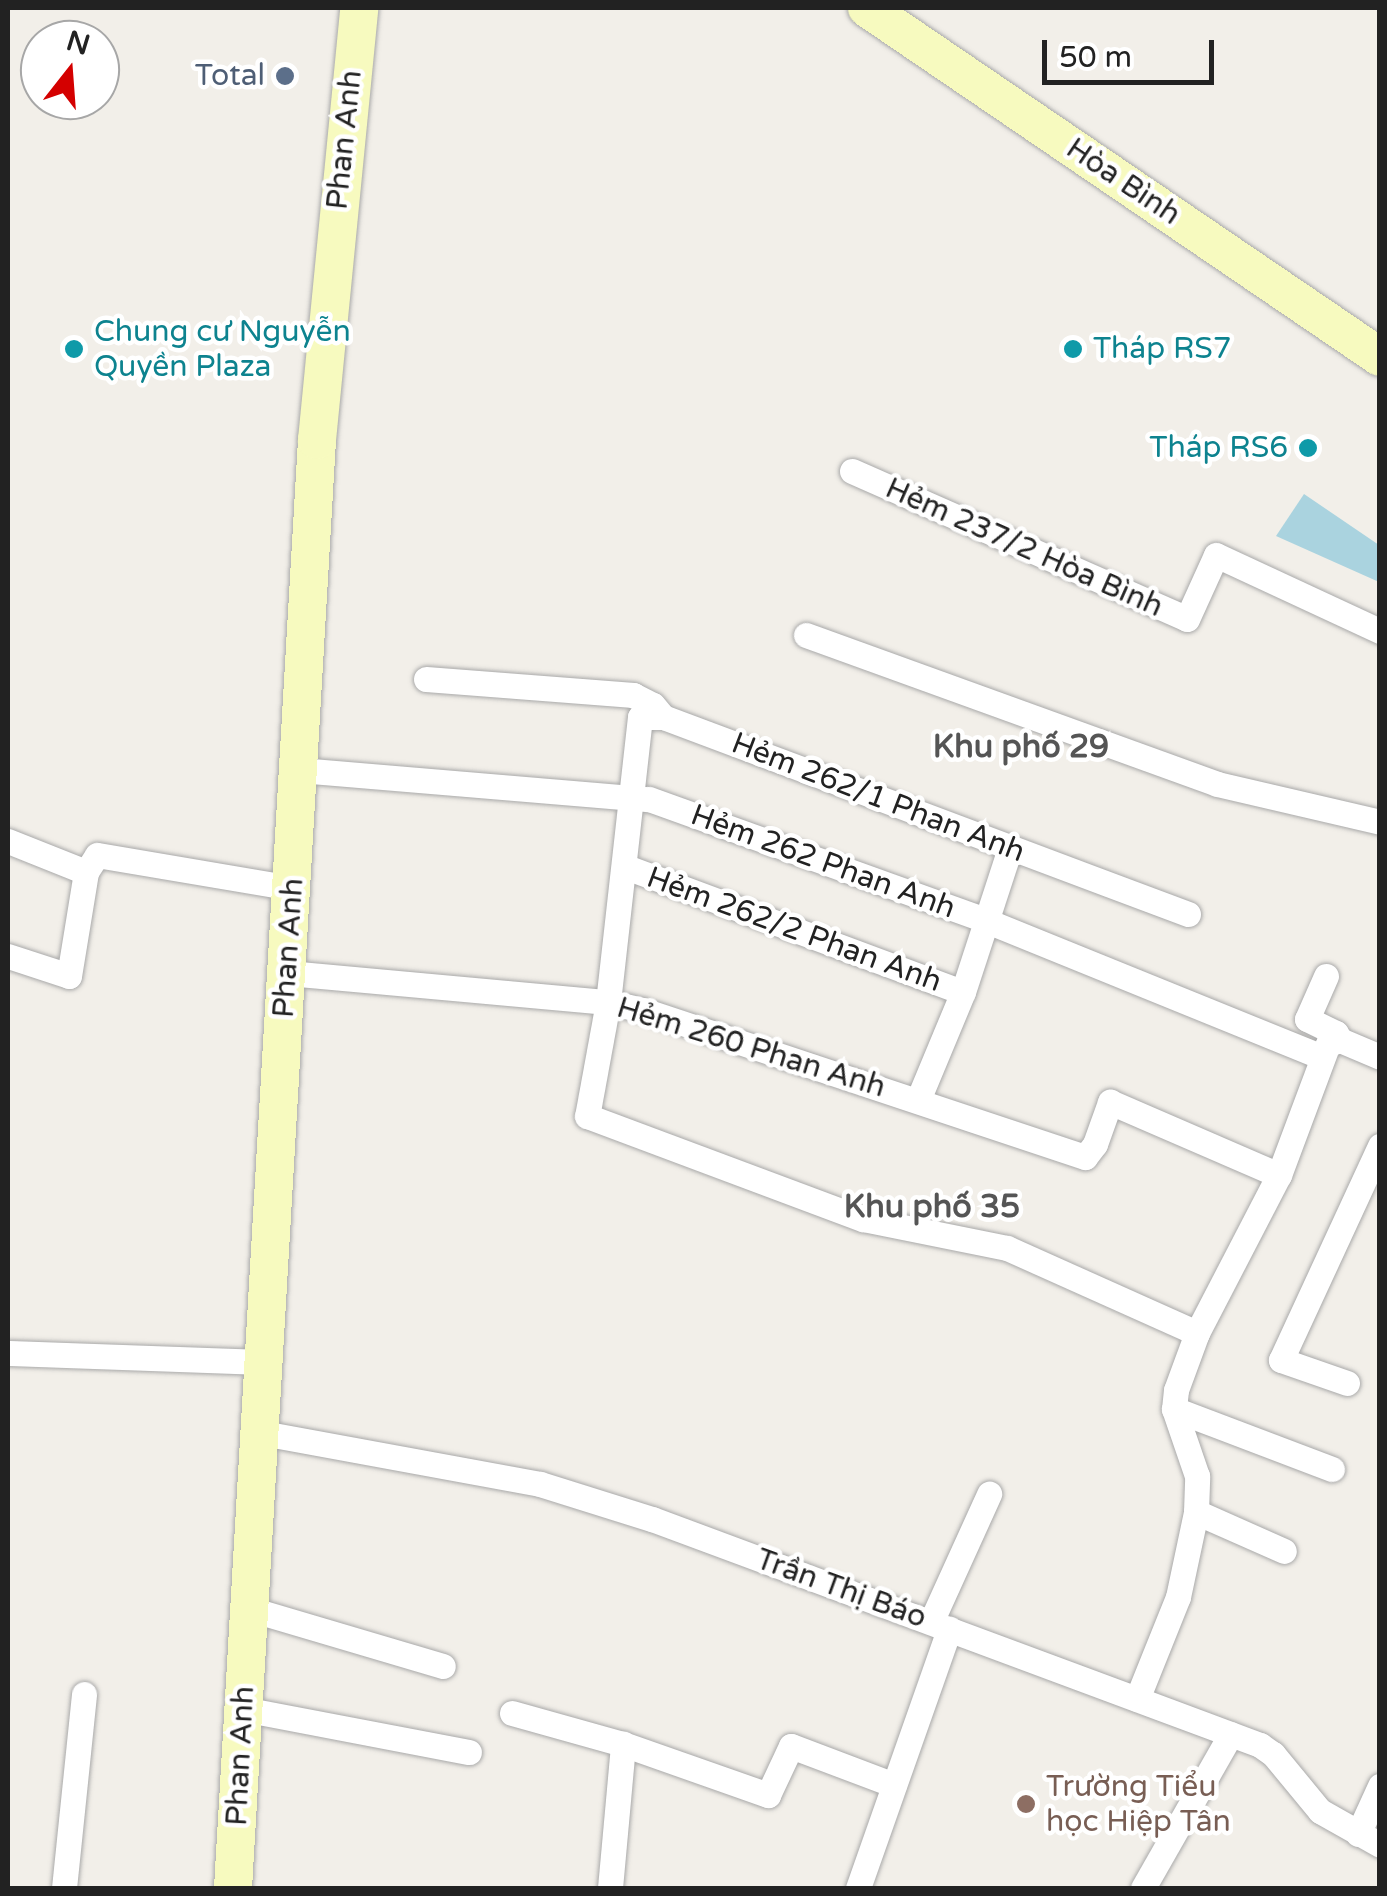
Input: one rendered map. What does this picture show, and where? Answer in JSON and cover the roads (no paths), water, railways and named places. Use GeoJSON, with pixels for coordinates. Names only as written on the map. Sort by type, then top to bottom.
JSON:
{"type":"FeatureCollection","features":[{"type":"Feature","properties":{"kind":"main road","name":"Phan Anh"},"geometry":{"type":"LineString","coordinates":[[233,1888],[317,440],[359,8]]}},
{"type":"Feature","properties":{"kind":"main road","name":"Hòa Bình"},"geometry":{"type":"LineString","coordinates":[[867,8],[1380,329]]}},
{"type":"Feature","properties":{"kind":"main road","name":"Hòa Bình"},"geometry":{"type":"LineString","coordinates":[[910,8],[1380,357]]}},
{"type":"Feature","properties":{"kind":"street","name":"Hẻm 237/2 Hòa Bình"},"geometry":{"type":"LineString","coordinates":[[852,471],[1186,619],[1216,555],[1380,631]]}},
{"type":"Feature","properties":{"kind":"street"},"geometry":{"type":"LineString","coordinates":[[806,635],[1217,784],[1380,822]]}},
{"type":"Feature","properties":{"kind":"street","name":"Hẻm 262/1 Phan Anh"},"geometry":{"type":"LineString","coordinates":[[426,679],[633,695],[653,705],[663,717],[1188,914]]}},
{"type":"Feature","properties":{"kind":"street"},"geometry":{"type":"LineString","coordinates":[[663,717],[640,717],[626,867],[608,1002],[587,1116],[863,1219],[1007,1248],[1197,1333]]}},
{"type":"Feature","properties":{"kind":"street","name":"Hẻm 262 Phan Anh"},"geometry":{"type":"LineString","coordinates":[[300,770],[632,796],[1331,1048],[1380,1057]]}},
{"type":"Feature","properties":{"kind":"street"},"geometry":{"type":"LineString","coordinates":[[8,840],[86,872]]}},
{"type":"Feature","properties":{"kind":"street"},"geometry":{"type":"LineString","coordinates":[[918,1100],[963,992],[1010,848]]}},
{"type":"Feature","properties":{"kind":"street"},"geometry":{"type":"LineString","coordinates":[[8,956],[70,976],[86,872],[98,855],[293,888]]}},
{"type":"Feature","properties":{"kind":"street","name":"Hẻm 262/2 Phan Anh"},"geometry":{"type":"LineString","coordinates":[[626,867],[963,992]]}},
{"type":"Feature","properties":{"kind":"street","name":"Hẻm 260 Phan Anh"},"geometry":{"type":"LineString","coordinates":[[288,973],[608,1002],[1085,1157],[1095,1144],[1110,1102],[1278,1175]]}},
{"type":"Feature","properties":{"kind":"street"},"geometry":{"type":"LineString","coordinates":[[1137,1699],[1178,1597],[1196,1512],[1197,1476],[1174,1409],[1176,1390],[1197,1333],[1278,1175],[1331,1048],[1336,1032],[1307,1018],[1326,976]]}},
{"type":"Feature","properties":{"kind":"street"},"geometry":{"type":"LineString","coordinates":[[1346,1383],[1308,1374],[1281,1360],[1380,1146]]}},
{"type":"Feature","properties":{"kind":"street"},"geometry":{"type":"LineString","coordinates":[[8,1353],[265,1362]]}},
{"type":"Feature","properties":{"kind":"street"},"geometry":{"type":"LineString","coordinates":[[1174,1409],[1332,1469]]}},
{"type":"Feature","properties":{"kind":"street","name":"Trần Thị Báo"},"geometry":{"type":"LineString","coordinates":[[257,1432],[595,1498],[1231,1734],[1274,1754],[1320,1810],[1369,1839]]}},
{"type":"Feature","properties":{"kind":"street"},"geometry":{"type":"LineString","coordinates":[[858,1888],[894,1785],[940,1626],[988,1494]]}},
{"type":"Feature","properties":{"kind":"street"},"geometry":{"type":"LineString","coordinates":[[1196,1512],[1284,1551]]}},
{"type":"Feature","properties":{"kind":"street"},"geometry":{"type":"LineString","coordinates":[[250,1609],[443,1666]]}},
{"type":"Feature","properties":{"kind":"street"},"geometry":{"type":"LineString","coordinates":[[64,1888],[84,1694]]}},
{"type":"Feature","properties":{"kind":"street"},"geometry":{"type":"LineString","coordinates":[[244,1710],[469,1752]]}},
{"type":"Feature","properties":{"kind":"street"},"geometry":{"type":"LineString","coordinates":[[512,1713],[622,1744],[768,1795],[791,1746],[894,1785]]}},
{"type":"Feature","properties":{"kind":"street"},"geometry":{"type":"LineString","coordinates":[[1143,1888],[1231,1734]]}},
{"type":"Feature","properties":{"kind":"street"},"geometry":{"type":"LineString","coordinates":[[610,1888],[622,1744]]}},
{"type":"Feature","properties":{"kind":"street"},"geometry":{"type":"LineString","coordinates":[[1369,1839],[1380,1786]]}},
{"type":"Feature","properties":{"kind":"water"},"geometry":{"type":"Polygon","coordinates":[[[1304,494],[1379,545],[1379,582],[1276,536],[1304,494]]]}},
{"type":"Feature","properties":{"kind":"place","name":"Total"},"geometry":{"type":"Point","coordinates":[285,76]}},
{"type":"Feature","properties":{"kind":"place","name":"Chung cư Nguyễn Quyền Plaza"},"geometry":{"type":"Point","coordinates":[74,349]}},
{"type":"Feature","properties":{"kind":"place","name":"Tháp RS7"},"geometry":{"type":"Point","coordinates":[1073,349]}},
{"type":"Feature","properties":{"kind":"place","name":"Tháp RS6"},"geometry":{"type":"Point","coordinates":[1308,448]}},
{"type":"Feature","properties":{"kind":"place","name":"Trường Tiểu học Hiệp Tân"},"geometry":{"type":"Point","coordinates":[1026,1804]}},
{"type":"Feature","properties":{"kind":"district","name":"Khu phố 29"},"geometry":{"type":"Point","coordinates":[1021,747]}},
{"type":"Feature","properties":{"kind":"district","name":"Khu phố 35"},"geometry":{"type":"Point","coordinates":[932,1207]}}]}
